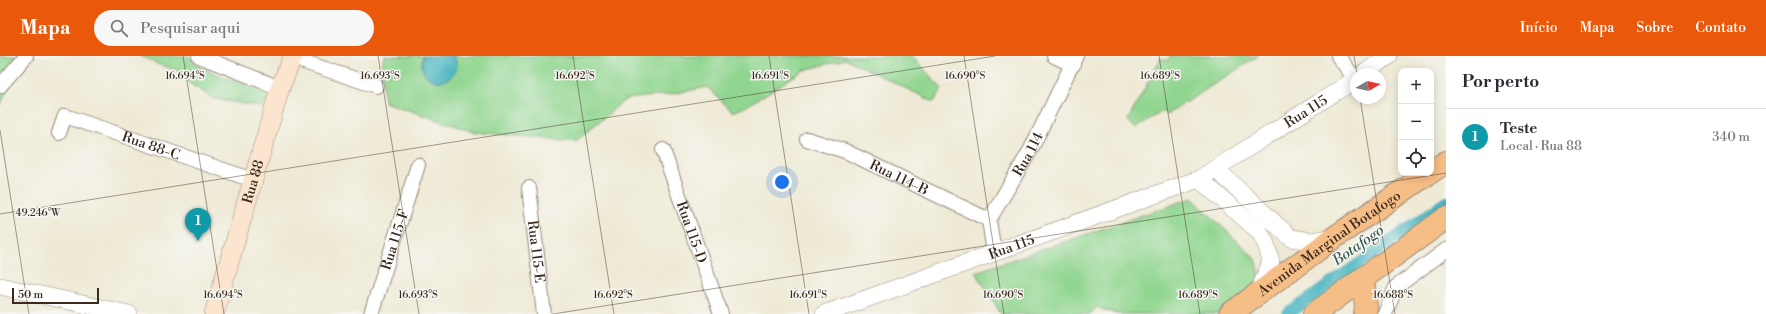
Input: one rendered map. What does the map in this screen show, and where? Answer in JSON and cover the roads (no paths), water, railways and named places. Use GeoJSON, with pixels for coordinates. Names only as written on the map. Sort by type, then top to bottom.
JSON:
{"type":"FeatureCollection","features":[{"type":"Feature","properties":{"kind":"main road","name":"Rua 88"},"geometry":{"type":"LineString","coordinates":[[212,312],[280,88],[293,57]]}},
{"type":"Feature","properties":{"kind":"main road","name":"Avenida Marginal Botafogo"},"geometry":{"type":"LineString","coordinates":[[1434,170],[1446,162]]}},
{"type":"Feature","properties":{"kind":"main road","name":"Avenida Marginal Botafogo"},"geometry":{"type":"LineString","coordinates":[[1230,314],[1335,237],[1424,176]]}},
{"type":"Feature","properties":{"kind":"main road"},"geometry":{"type":"LineString","coordinates":[[1314,314],[1446,218]]}},
{"type":"Feature","properties":{"kind":"main road"},"geometry":{"type":"LineString","coordinates":[[1363,279],[1366,307],[1365,314]]}},
{"type":"Feature","properties":{"kind":"street"},"geometry":{"type":"LineString","coordinates":[[0,86],[26,56]]}},
{"type":"Feature","properties":{"kind":"street"},"geometry":{"type":"LineString","coordinates":[[199,56],[280,88]]}},
{"type":"Feature","properties":{"kind":"street"},"geometry":{"type":"LineString","coordinates":[[1054,56],[1075,61]]}},
{"type":"Feature","properties":{"kind":"street"},"geometry":{"type":"LineString","coordinates":[[1338,56],[1350,69]]}},
{"type":"Feature","properties":{"kind":"street","name":"Rua 115"},"geometry":{"type":"LineString","coordinates":[[1371,68],[1389,56]]}},
{"type":"Feature","properties":{"kind":"street"},"geometry":{"type":"LineString","coordinates":[[293,57],[376,86]]}},
{"type":"Feature","properties":{"kind":"street","name":"Rua 114"},"geometry":{"type":"LineString","coordinates":[[989,220],[1030,151],[1075,61]]}},
{"type":"Feature","properties":{"kind":"street","name":"Rua 115"},"geometry":{"type":"LineString","coordinates":[[824,314],[1199,179],[1350,82]]}},
{"type":"Feature","properties":{"kind":"street","name":"Rua 88-C"},"geometry":{"type":"LineString","coordinates":[[58,133],[65,116],[253,180]]}},
{"type":"Feature","properties":{"kind":"street","name":"Rua 114-B"},"geometry":{"type":"LineString","coordinates":[[807,139],[846,151],[989,220]]}},
{"type":"Feature","properties":{"kind":"street","name":"Rua 115-D"},"geometry":{"type":"LineString","coordinates":[[663,150],[721,314]]}},
{"type":"Feature","properties":{"kind":"street","name":"Rua 115-F"},"geometry":{"type":"LineString","coordinates":[[371,314],[418,164]]}},
{"type":"Feature","properties":{"kind":"street"},"geometry":{"type":"LineString","coordinates":[[1216,169],[1291,238],[1312,241],[1335,237]]}},
{"type":"Feature","properties":{"kind":"street"},"geometry":{"type":"LineString","coordinates":[[1199,179],[1259,231],[1266,244],[1271,261],[1258,294]]}},
{"type":"Feature","properties":{"kind":"street","name":"Rua 115-E"},"geometry":{"type":"LineString","coordinates":[[529,188],[544,314]]}},
{"type":"Feature","properties":{"kind":"street"},"geometry":{"type":"LineString","coordinates":[[989,220],[994,253]]}},
{"type":"Feature","properties":{"kind":"street"},"geometry":{"type":"LineString","coordinates":[[1385,314],[1396,287],[1446,250]]}},
{"type":"Feature","properties":{"kind":"street"},"geometry":{"type":"LineString","coordinates":[[0,286],[129,314]]}},
{"type":"Feature","properties":{"kind":"water"},"geometry":{"type":"Polygon","coordinates":[[[423,56],[455,56],[457,69],[452,76],[446,80],[432,80],[427,77],[423,71],[423,56]]]}},
{"type":"Feature","properties":{"kind":"waterway","name":"Botafogo"},"geometry":{"type":"LineString","coordinates":[[1288,314],[1446,202]]}},
{"type":"Feature","properties":{"kind":"place","name":"Teste"},"geometry":{"type":"Point","coordinates":[198,241]}}]}
